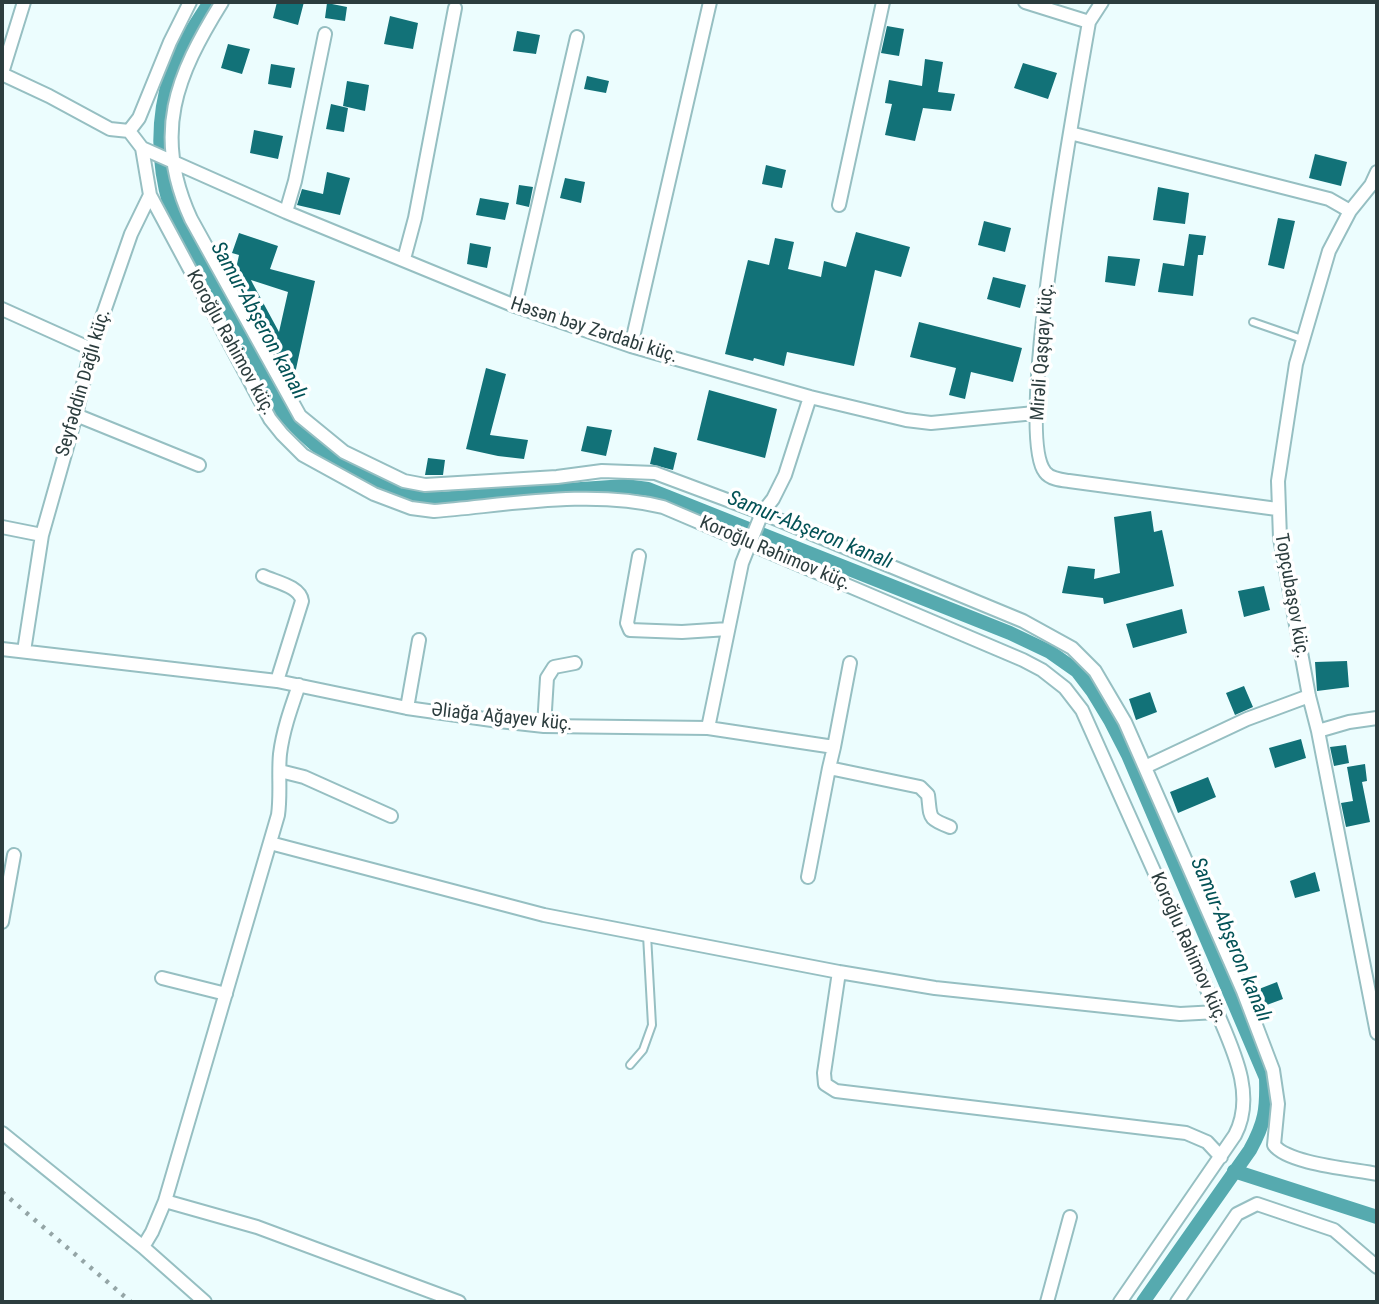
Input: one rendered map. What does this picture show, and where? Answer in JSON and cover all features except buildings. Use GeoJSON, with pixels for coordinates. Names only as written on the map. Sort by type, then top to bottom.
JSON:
{"type":"FeatureCollection","features":[{"type":"Feature","properties":{"kind":"street"},"geometry":{"type":"LineString","coordinates":[[24,2],[2,74],[110,129],[129,131],[139,118],[170,42],[190,2]]}},
{"type":"Feature","properties":{"kind":"street","name":"Koroğlu Rəhimov küç."},"geometry":{"type":"LineString","coordinates":[[222,2],[204,32],[179,87],[173,108],[173,161],[181,196],[191,219],[300,416],[344,452],[404,481],[425,485],[557,477],[602,471],[646,472],[688,484],[1023,621],[1072,648],[1090,665],[1112,696],[1243,991],[1273,1070],[1278,1104],[1273,1145],[1279,1152],[1298,1158],[1377,1174]]}},
{"type":"Feature","properties":{"kind":"street"},"geometry":{"type":"LineString","coordinates":[[631,346],[710,2]]}},
{"type":"Feature","properties":{"kind":"street"},"geometry":{"type":"LineString","coordinates":[[839,205],[883,2]]}},
{"type":"Feature","properties":{"kind":"street"},"geometry":{"type":"LineString","coordinates":[[1025,2],[1089,22]]}},
{"type":"Feature","properties":{"kind":"street","name":"Mirəli Qaşqay küç."},"geometry":{"type":"LineString","coordinates":[[1102,2],[1089,22],[1041,325],[1035,413],[1040,464],[1046,473],[1055,478],[1277,509]]}},
{"type":"Feature","properties":{"kind":"street"},"geometry":{"type":"LineString","coordinates":[[404,259],[415,218],[455,8]]}},
{"type":"Feature","properties":{"kind":"street"},"geometry":{"type":"LineString","coordinates":[[285,212],[295,181],[325,34]]}},
{"type":"Feature","properties":{"kind":"street"},"geometry":{"type":"LineString","coordinates":[[515,306],[577,37]]}},
{"type":"Feature","properties":{"kind":"street","name":"Koroğlu Rəhimov küç."},"geometry":{"type":"LineString","coordinates":[[129,131],[142,148],[150,195],[271,419],[303,455],[374,494],[411,508],[434,511],[590,498],[620,499],[663,507],[1013,656],[1042,670],[1065,688],[1082,710],[1217,1012],[1237,1060],[1245,1102],[1242,1123],[1221,1157],[1120,1302]]}},
{"type":"Feature","properties":{"kind":"street"},"geometry":{"type":"LineString","coordinates":[[1070,134],[1329,199],[1350,211]]}},
{"type":"Feature","properties":{"kind":"street","name":"Həsən bəy Zərdabi küç."},"geometry":{"type":"LineString","coordinates":[[142,148],[285,212],[515,306],[631,346],[810,397],[906,420],[931,423],[1035,413]]}},
{"type":"Feature","properties":{"kind":"street","name":"Topçubaşov küç."},"geometry":{"type":"LineString","coordinates":[[1377,172],[1371,185],[1350,211],[1329,251],[1302,339],[1284,432],[1277,509],[1310,696],[1377,1033]]}},
{"type":"Feature","properties":{"kind":"street","name":"Seyfəddin Dağlı küç."},"geometry":{"type":"LineString","coordinates":[[24,651],[42,535],[76,415],[91,349],[131,234],[150,195]]}},
{"type":"Feature","properties":{"kind":"street"},"geometry":{"type":"LineString","coordinates":[[2,309],[91,349]]}},
{"type":"Feature","properties":{"kind":"street"},"geometry":{"type":"LineString","coordinates":[[708,728],[737,584],[762,513],[773,499],[785,475],[810,397]]}},
{"type":"Feature","properties":{"kind":"street"},"geometry":{"type":"LineString","coordinates":[[76,415],[198,465]]}},
{"type":"Feature","properties":{"kind":"street"},"geometry":{"type":"LineString","coordinates":[[2,527],[42,535]]}},
{"type":"Feature","properties":{"kind":"street"},"geometry":{"type":"LineString","coordinates":[[639,556],[627,623],[630,630],[647,632],[728,629]]}},
{"type":"Feature","properties":{"kind":"street"},"geometry":{"type":"LineString","coordinates":[[263,576],[301,594],[302,601],[277,681]]}},
{"type":"Feature","properties":{"kind":"street"},"geometry":{"type":"LineString","coordinates":[[407,708],[419,640]]}},
{"type":"Feature","properties":{"kind":"street","name":"Əliağa Ağayev küç."},"geometry":{"type":"LineString","coordinates":[[2,649],[277,681],[407,708],[544,726],[708,728],[834,747]]}},
{"type":"Feature","properties":{"kind":"street"},"geometry":{"type":"LineString","coordinates":[[544,726],[547,678],[554,667],[575,663]]}},
{"type":"Feature","properties":{"kind":"street"},"geometry":{"type":"LineString","coordinates":[[808,877],[850,663]]}},
{"type":"Feature","properties":{"kind":"street"},"geometry":{"type":"LineString","coordinates":[[143,1247],[165,1201],[270,843],[280,804],[280,755],[299,685]]}},
{"type":"Feature","properties":{"kind":"street"},"geometry":{"type":"LineString","coordinates":[[1145,767],[1247,719],[1310,696]]}},
{"type":"Feature","properties":{"kind":"street"},"geometry":{"type":"LineString","coordinates":[[1318,731],[1349,722],[1377,718]]}},
{"type":"Feature","properties":{"kind":"street"},"geometry":{"type":"LineString","coordinates":[[830,768],[920,787],[928,795],[929,816],[932,820],[950,827]]}},
{"type":"Feature","properties":{"kind":"street"},"geometry":{"type":"LineString","coordinates":[[280,771],[304,777],[391,816]]}},
{"type":"Feature","properties":{"kind":"street"},"geometry":{"type":"LineString","coordinates":[[270,843],[544,915],[839,972],[935,988],[1180,1014],[1217,1012]]}},
{"type":"Feature","properties":{"kind":"street"},"geometry":{"type":"LineString","coordinates":[[2,922],[14,855]]}},
{"type":"Feature","properties":{"kind":"street"},"geometry":{"type":"LineString","coordinates":[[839,972],[824,1073],[825,1084],[836,1091],[1186,1133],[1206,1142],[1221,1157]]}},
{"type":"Feature","properties":{"kind":"street"},"geometry":{"type":"LineString","coordinates":[[162,978],[226,994]]}},
{"type":"Feature","properties":{"kind":"street"},"geometry":{"type":"LineString","coordinates":[[2,1133],[143,1247],[205,1302]]}},
{"type":"Feature","properties":{"kind":"street"},"geometry":{"type":"LineString","coordinates":[[165,1201],[257,1227],[459,1302]]}},
{"type":"Feature","properties":{"kind":"street"},"geometry":{"type":"LineString","coordinates":[[1177,1302],[1237,1214],[1257,1204],[1334,1230],[1377,1267]]}},
{"type":"Feature","properties":{"kind":"street"},"geometry":{"type":"LineString","coordinates":[[1047,1302],[1070,1217]]}},
{"type":"Feature","properties":{"kind":"lane"},"geometry":{"type":"LineString","coordinates":[[1253,322],[1302,339]]}},
{"type":"Feature","properties":{"kind":"lane"},"geometry":{"type":"LineString","coordinates":[[629,1065],[643,1050],[652,1026],[647,934]]}},
{"type":"Feature","properties":{"kind":"waterway","name":"Samur-Abşeron kanalı"},"geometry":{"type":"LineString","coordinates":[[210,2],[178,54],[166,90],[160,140],[170,206],[280,409],[331,457],[371,481],[415,496],[438,499],[625,486],[648,489],[1010,633],[1050,652],[1077,671],[1093,692],[1128,755],[1266,1078],[1264,1115],[1250,1150],[1143,1302]]}},
{"type":"Feature","properties":{"kind":"waterway"},"geometry":{"type":"LineString","coordinates":[[1234,1171],[1377,1217]]}},
{"type":"Feature","properties":{"kind":"railway"},"geometry":{"type":"LineString","coordinates":[[2,1192],[131,1302]]}}]}
